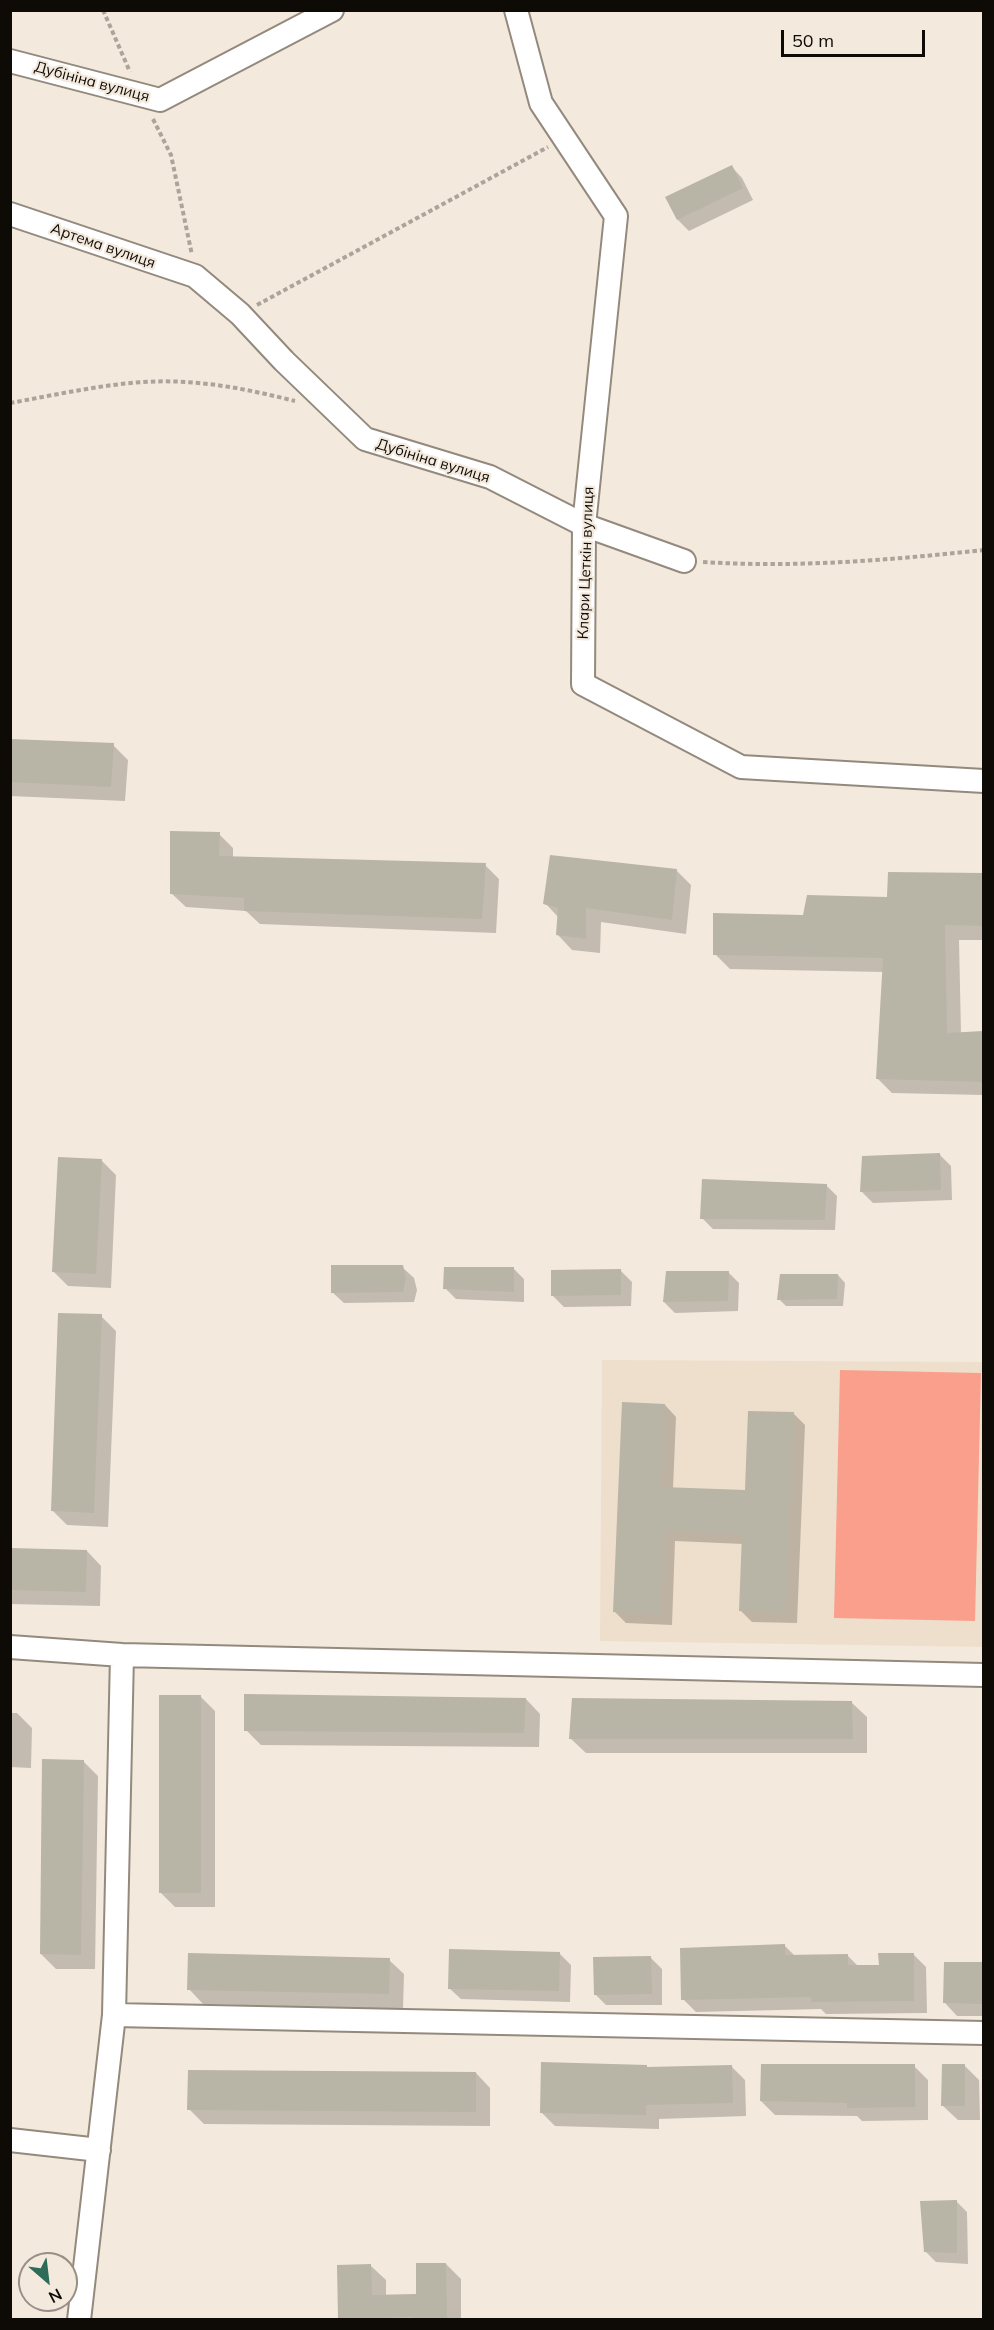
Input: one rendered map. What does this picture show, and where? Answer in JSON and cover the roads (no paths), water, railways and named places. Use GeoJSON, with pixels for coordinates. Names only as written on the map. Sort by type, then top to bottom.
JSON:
{"type":"FeatureCollection","features":[{"type":"Feature","properties":{"kind":"street","name":"Дубініна вулиця"},"geometry":{"type":"LineString","coordinates":[[10,61],[160,100],[332,10]]}},
{"type":"Feature","properties":{"kind":"street","name":"Клари Цеткін вулиця"},"geometry":{"type":"LineString","coordinates":[[516,10],[541,103],[616,216],[584,525],[582,684],[741,767],[984,781]]}},
{"type":"Feature","properties":{"kind":"street","name":"Артема вулиця"},"geometry":{"type":"LineString","coordinates":[[10,214],[195,276]]}},
{"type":"Feature","properties":{"kind":"street","name":"Дубініна вулиця"},"geometry":{"type":"LineString","coordinates":[[195,276],[240,314],[284,361],[365,440],[490,477],[584,525],[684,561]]}},
{"type":"Feature","properties":{"kind":"street"},"geometry":{"type":"LineString","coordinates":[[10,1647],[122,1655],[984,1675]]}},
{"type":"Feature","properties":{"kind":"street"},"geometry":{"type":"LineString","coordinates":[[79,2319],[114,2015],[122,1655]]}},
{"type":"Feature","properties":{"kind":"street"},"geometry":{"type":"LineString","coordinates":[[114,2015],[984,2033]]}},
{"type":"Feature","properties":{"kind":"street"},"geometry":{"type":"LineString","coordinates":[[10,2140],[99,2150]]}}]}
